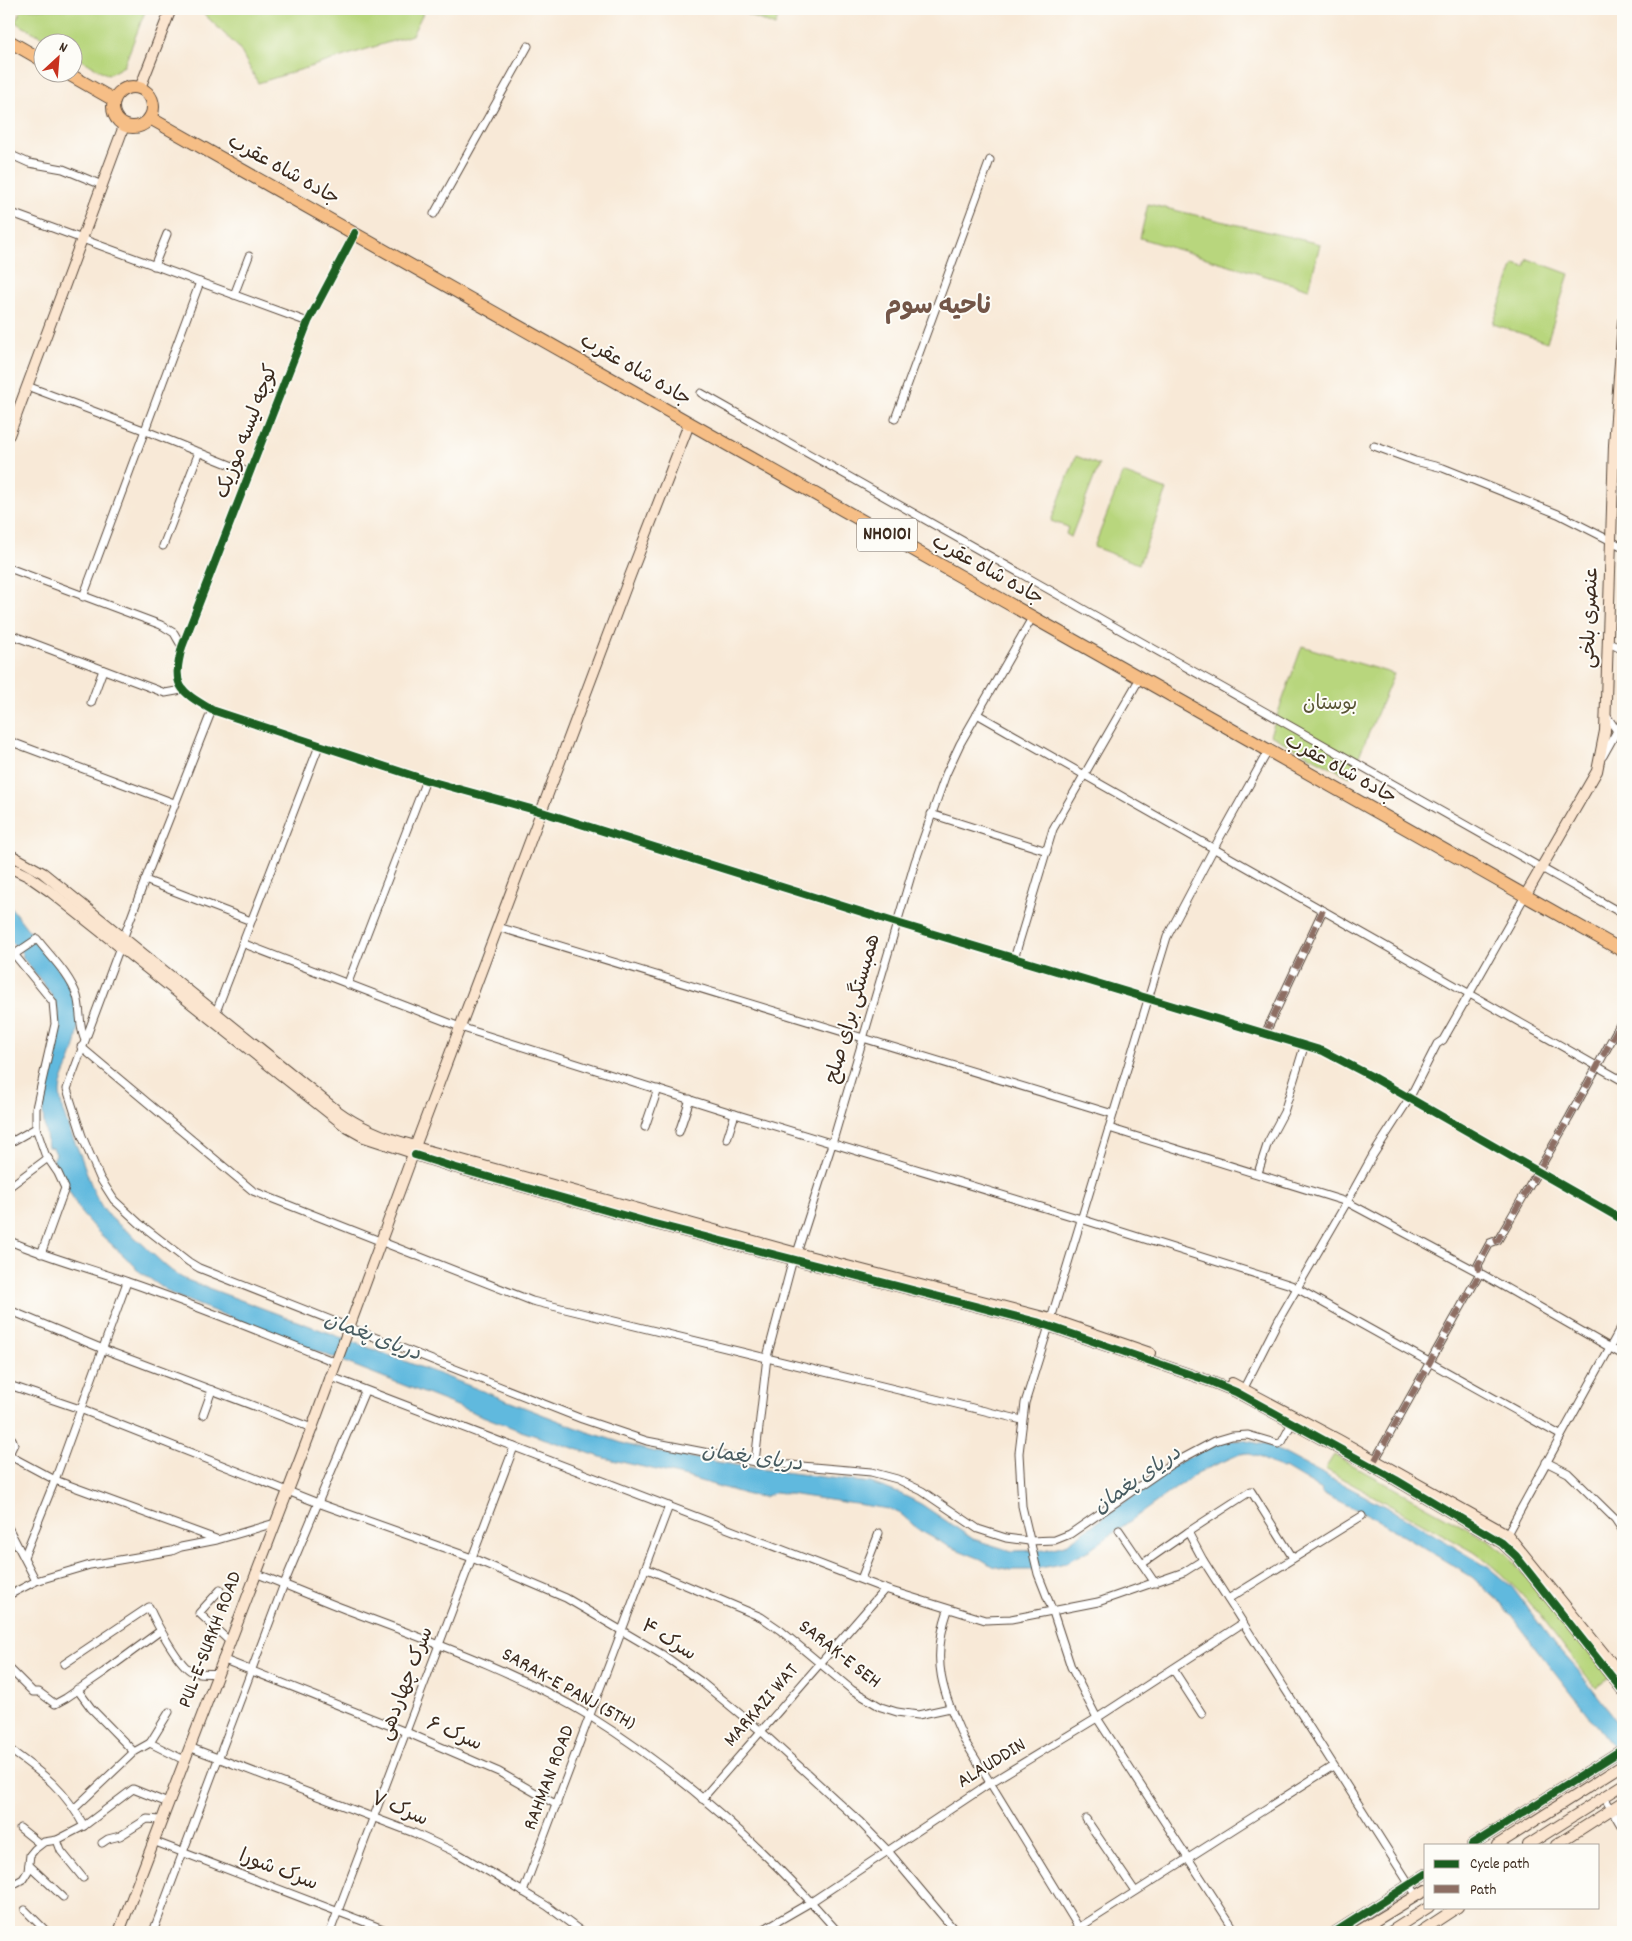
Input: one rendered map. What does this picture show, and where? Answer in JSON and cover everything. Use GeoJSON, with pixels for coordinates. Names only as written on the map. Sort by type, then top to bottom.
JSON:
{"type":"FeatureCollection","features":[{"type":"Feature","properties":{"kind":"highway"},"geometry":{"type":"LineString","coordinates":[[9,42],[32,55]]}},
{"type":"Feature","properties":{"kind":"highway"},"geometry":{"type":"LineString","coordinates":[[82,82],[114,100]]}},
{"type":"Feature","properties":{"kind":"highway"},"geometry":{"type":"LineString","coordinates":[[125,88],[140,88],[152,101],[153,107],[150,118],[142,126],[130,128],[124,126],[116,120],[114,115],[112,105],[114,100],[120,91],[125,88]]}},
{"type":"Feature","properties":{"kind":"highway","name":"جاده شاه عقرب"},"geometry":{"type":"LineString","coordinates":[[150,118],[1623,951]]}},
{"type":"Feature","properties":{"kind":"main road"},"geometry":{"type":"LineString","coordinates":[[140,88],[171,9]]}},
{"type":"Feature","properties":{"kind":"main road"},"geometry":{"type":"LineString","coordinates":[[9,435],[124,126]]}},
{"type":"Feature","properties":{"kind":"main road","name":"عنصری بلخی"},"geometry":{"type":"LineString","coordinates":[[1524,896],[1600,763],[1606,715],[1610,541],[1619,444],[1623,321]]}},
{"type":"Feature","properties":{"kind":"main road"},"geometry":{"type":"LineString","coordinates":[[347,1332],[630,576],[690,424]]}},
{"type":"Feature","properties":{"kind":"main road"},"geometry":{"type":"LineString","coordinates":[[9,854],[43,873],[121,943],[348,1128],[364,1136],[414,1150],[500,1180],[1050,1322],[1205,1372],[1244,1388],[1502,1543],[1516,1556],[1623,1690]]}},
{"type":"Feature","properties":{"kind":"main road"},"geometry":{"type":"LineString","coordinates":[[9,867],[28,876],[51,892],[216,1012],[354,1123],[414,1150]]}},
{"type":"Feature","properties":{"kind":"main road"},"geometry":{"type":"LineString","coordinates":[[1050,1322],[1236,1392],[1292,1423],[1375,1460],[1507,1534],[1623,1677]]}},
{"type":"Feature","properties":{"kind":"main road","name":"PUL-E-SURKH ROAD"},"geometry":{"type":"LineString","coordinates":[[119,1932],[347,1332]]}},
{"type":"Feature","properties":{"kind":"main road"},"geometry":{"type":"LineString","coordinates":[[1474,1844],[1623,1748]]}},
{"type":"Feature","properties":{"kind":"main road"},"geometry":{"type":"LineString","coordinates":[[1499,1844],[1622,1766]]}},
{"type":"Feature","properties":{"kind":"main road"},"geometry":{"type":"LineString","coordinates":[[1587,1772],[1594,1783]]}},
{"type":"Feature","properties":{"kind":"main road"},"geometry":{"type":"LineString","coordinates":[[1530,1844],[1623,1785]]}},
{"type":"Feature","properties":{"kind":"main road"},"geometry":{"type":"LineString","coordinates":[[1558,1844],[1623,1802]]}},
{"type":"Feature","properties":{"kind":"main road"},"geometry":{"type":"LineString","coordinates":[[1544,1815],[1553,1829]]}},
{"type":"Feature","properties":{"kind":"main road"},"geometry":{"type":"LineString","coordinates":[[1335,1932],[1424,1875]]}},
{"type":"Feature","properties":{"kind":"main road"},"geometry":{"type":"LineString","coordinates":[[1357,1932],[1421,1893]]}},
{"type":"Feature","properties":{"kind":"main road"},"geometry":{"type":"LineString","coordinates":[[1390,1932],[1427,1908]]}},
{"type":"Feature","properties":{"kind":"main road"},"geometry":{"type":"LineString","coordinates":[[1420,1932],[1456,1908]]}},
{"type":"Feature","properties":{"kind":"street"},"geometry":{"type":"LineString","coordinates":[[434,214],[528,46]]}},
{"type":"Feature","properties":{"kind":"street"},"geometry":{"type":"LineString","coordinates":[[9,154],[29,162],[63,169],[102,185]]}},
{"type":"Feature","properties":{"kind":"street"},"geometry":{"type":"LineString","coordinates":[[895,419],[990,160]]}},
{"type":"Feature","properties":{"kind":"street"},"geometry":{"type":"LineString","coordinates":[[9,212],[308,322]]}},
{"type":"Feature","properties":{"kind":"street","name":"کوچه لیسه موزیک"},"geometry":{"type":"LineString","coordinates":[[182,690],[178,681],[178,664],[182,647],[308,322],[356,233]]}},
{"type":"Feature","properties":{"kind":"street"},"geometry":{"type":"LineString","coordinates":[[154,266],[167,234]]}},
{"type":"Feature","properties":{"kind":"street"},"geometry":{"type":"LineString","coordinates":[[234,295],[249,256]]}},
{"type":"Feature","properties":{"kind":"street"},"geometry":{"type":"LineString","coordinates":[[83,597],[200,282]]}},
{"type":"Feature","properties":{"kind":"street"},"geometry":{"type":"LineString","coordinates":[[27,386],[250,473]]}},
{"type":"Feature","properties":{"kind":"street"},"geometry":{"type":"LineString","coordinates":[[701,393],[1623,914]]}},
{"type":"Feature","properties":{"kind":"street"},"geometry":{"type":"LineString","coordinates":[[1374,446],[1415,461],[1442,468],[1558,514],[1623,547]]}},
{"type":"Feature","properties":{"kind":"street"},"geometry":{"type":"LineString","coordinates":[[163,546],[199,452]]}},
{"type":"Feature","properties":{"kind":"street"},"geometry":{"type":"LineString","coordinates":[[9,568],[161,625],[174,633],[182,647]]}},
{"type":"Feature","properties":{"kind":"street","name":"همبستگی برای صلح"},"geometry":{"type":"LineString","coordinates":[[755,1462],[767,1357],[795,1256],[832,1144],[931,814],[948,768],[1032,618]]}},
{"type":"Feature","properties":{"kind":"street"},"geometry":{"type":"LineString","coordinates":[[9,634],[165,693],[182,690],[212,710],[318,746],[426,780],[542,812],[897,924],[1148,998],[1337,1057],[1623,1220]]}},
{"type":"Feature","properties":{"kind":"street"},"geometry":{"type":"LineString","coordinates":[[1607,641],[1623,649]]}},
{"type":"Feature","properties":{"kind":"street"},"geometry":{"type":"LineString","coordinates":[[91,703],[103,670]]}},
{"type":"Feature","properties":{"kind":"street"},"geometry":{"type":"LineString","coordinates":[[1014,959],[1053,829],[1140,678]]}},
{"type":"Feature","properties":{"kind":"street"},"geometry":{"type":"LineString","coordinates":[[212,710],[174,803],[66,1089],[82,1136],[100,1178],[114,1200],[140,1224],[189,1262],[347,1332],[638,1438],[755,1462],[871,1472],[897,1479],[922,1491],[978,1529],[1006,1538],[1029,1542],[1055,1540],[1070,1534],[1170,1465],[1215,1441],[1232,1436],[1248,1435],[1280,1444],[1292,1423]]}},
{"type":"Feature","properties":{"kind":"street"},"geometry":{"type":"LineString","coordinates":[[977,714],[1213,850],[1323,910],[1623,1081]]}},
{"type":"Feature","properties":{"kind":"street"},"geometry":{"type":"LineString","coordinates":[[1606,715],[1620,732]]}},
{"type":"Feature","properties":{"kind":"street"},"geometry":{"type":"LineString","coordinates":[[1600,763],[1620,732],[1623,720]]}},
{"type":"Feature","properties":{"kind":"street"},"geometry":{"type":"LineString","coordinates":[[9,741],[174,803]]}},
{"type":"Feature","properties":{"kind":"street"},"geometry":{"type":"LineString","coordinates":[[216,1012],[318,746]]}},
{"type":"Feature","properties":{"kind":"street"},"geometry":{"type":"LineString","coordinates":[[1236,1932],[1097,1718],[1070,1667],[1029,1542],[1020,1485],[1019,1453],[1025,1403],[1167,937],[1268,751]]}},
{"type":"Feature","properties":{"kind":"street"},"geometry":{"type":"LineString","coordinates":[[349,985],[349,980],[426,780]]}},
{"type":"Feature","properties":{"kind":"street"},"geometry":{"type":"LineString","coordinates":[[931,814],[1047,850]]}},
{"type":"Feature","properties":{"kind":"street"},"geometry":{"type":"LineString","coordinates":[[145,880],[251,921]]}},
{"type":"Feature","properties":{"kind":"street"},"geometry":{"type":"LineString","coordinates":[[1244,1388],[1278,1320],[1348,1202],[1373,1155],[1409,1099],[1437,1044],[1443,1040],[1524,896]]}},
{"type":"Feature","properties":{"kind":"street"},"geometry":{"type":"LineString","coordinates":[[1265,1034],[1323,910]]}},
{"type":"Feature","properties":{"kind":"street"},"geometry":{"type":"LineString","coordinates":[[498,927],[758,1007],[863,1036],[1113,1114]]}},
{"type":"Feature","properties":{"kind":"street"},"geometry":{"type":"LineString","coordinates":[[14,954],[37,939],[69,979],[77,996],[84,1038]]}},
{"type":"Feature","properties":{"kind":"street"},"geometry":{"type":"LineString","coordinates":[[242,943],[460,1027],[1298,1288],[1560,1435]]}},
{"type":"Feature","properties":{"kind":"street"},"geometry":{"type":"LineString","coordinates":[[9,948],[52,1002],[55,1024],[36,1108],[36,1128],[40,1143],[65,1188],[41,1254]]}},
{"type":"Feature","properties":{"kind":"street"},"geometry":{"type":"LineString","coordinates":[[1375,1460],[1428,1362],[1480,1273],[1478,1266],[1486,1250],[1490,1243],[1498,1240],[1623,1020]]}},
{"type":"Feature","properties":{"kind":"street"},"geometry":{"type":"LineString","coordinates":[[81,1047],[253,1191],[532,1301],[1022,1420]]}},
{"type":"Feature","properties":{"kind":"street"},"geometry":{"type":"LineString","coordinates":[[1258,1173],[1268,1142],[1284,1112],[1304,1047]]}},
{"type":"Feature","properties":{"kind":"street"},"geometry":{"type":"LineString","coordinates":[[645,1127],[658,1090]]}},
{"type":"Feature","properties":{"kind":"street"},"geometry":{"type":"LineString","coordinates":[[679,1132],[690,1099]]}},
{"type":"Feature","properties":{"kind":"street"},"geometry":{"type":"LineString","coordinates":[[727,1139],[735,1114]]}},
{"type":"Feature","properties":{"kind":"street"},"geometry":{"type":"LineString","coordinates":[[9,1137],[13,1141],[36,1128]]}},
{"type":"Feature","properties":{"kind":"street"},"geometry":{"type":"LineString","coordinates":[[1109,1128],[1348,1202],[1480,1273],[1623,1354]]}},
{"type":"Feature","properties":{"kind":"street"},"geometry":{"type":"LineString","coordinates":[[9,1187],[48,1158]]}},
{"type":"Feature","properties":{"kind":"street"},"geometry":{"type":"LineString","coordinates":[[12,1242],[41,1254],[127,1282],[335,1362]]}},
{"type":"Feature","properties":{"kind":"street"},"geometry":{"type":"LineString","coordinates":[[24,1557],[55,1480],[127,1282]]}},
{"type":"Feature","properties":{"kind":"street"},"geometry":{"type":"LineString","coordinates":[[9,1310],[103,1349],[312,1428]]}},
{"type":"Feature","properties":{"kind":"street"},"geometry":{"type":"LineString","coordinates":[[1507,1534],[1623,1324]]}},
{"type":"Feature","properties":{"kind":"street"},"geometry":{"type":"LineString","coordinates":[[330,1376],[885,1589],[985,1620],[1010,1619],[1098,1602],[1184,1572],[1203,1560]]}},
{"type":"Feature","properties":{"kind":"street","name":"سرک ۴"},"geometry":{"type":"LineString","coordinates":[[9,1385],[80,1409],[318,1503],[472,1558],[566,1598],[700,1681],[762,1732],[860,1821],[888,1851],[956,1932]]}},
{"type":"Feature","properties":{"kind":"street"},"geometry":{"type":"LineString","coordinates":[[203,1415],[212,1390]]}},
{"type":"Feature","properties":{"kind":"street"},"geometry":{"type":"LineString","coordinates":[[153,1932],[284,1584],[366,1391]]}},
{"type":"Feature","properties":{"kind":"street"},"geometry":{"type":"LineString","coordinates":[[9,1438],[12,1439],[14,1444],[10,1452],[12,1457],[55,1480],[217,1540]]}},
{"type":"Feature","properties":{"kind":"street","name":"سرک چهاردهی"},"geometry":{"type":"LineString","coordinates":[[330,1932],[514,1447]]}},
{"type":"Feature","properties":{"kind":"street"},"geometry":{"type":"LineString","coordinates":[[1546,1462],[1568,1473],[1615,1519],[1623,1531]]}},
{"type":"Feature","properties":{"kind":"street"},"geometry":{"type":"LineString","coordinates":[[1142,1564],[1252,1491],[1293,1558]]}},
{"type":"Feature","properties":{"kind":"street","name":"RAHMAN ROAD"},"geometry":{"type":"LineString","coordinates":[[523,1892],[669,1506]]}},
{"type":"Feature","properties":{"kind":"street"},"geometry":{"type":"LineString","coordinates":[[1228,1599],[1362,1516]]}},
{"type":"Feature","properties":{"kind":"street"},"geometry":{"type":"LineString","coordinates":[[9,1595],[36,1581],[90,1565],[217,1540],[275,1523]]}},
{"type":"Feature","properties":{"kind":"street"},"geometry":{"type":"LineString","coordinates":[[9,1528],[36,1581]]}},
{"type":"Feature","properties":{"kind":"street"},"geometry":{"type":"LineString","coordinates":[[1119,1530],[1155,1583]]}},
{"type":"Feature","properties":{"kind":"street"},"geometry":{"type":"LineString","coordinates":[[861,1579],[879,1532]]}},
{"type":"Feature","properties":{"kind":"street"},"geometry":{"type":"LineString","coordinates":[[1188,1532],[1203,1560],[1333,1766],[1410,1884],[1421,1893]]}},
{"type":"Feature","properties":{"kind":"street","name":"SARAK-E SEH"},"geometry":{"type":"LineString","coordinates":[[645,1568],[761,1617],[780,1630],[852,1690],[881,1707],[897,1712],[918,1715],[950,1708]]}},
{"type":"Feature","properties":{"kind":"street","name":"SARAK-E PANJ (5TH)"},"geometry":{"type":"LineString","coordinates":[[256,1573],[440,1644],[499,1669],[590,1717],[652,1759],[702,1799],[764,1855],[812,1902],[838,1932]]}},
{"type":"Feature","properties":{"kind":"street","name":"MARKAZI WAT"},"geometry":{"type":"LineString","coordinates":[[702,1799],[885,1589]]}},
{"type":"Feature","properties":{"kind":"street"},"geometry":{"type":"LineString","coordinates":[[220,1590],[199,1614],[229,1641]]}},
{"type":"Feature","properties":{"kind":"street"},"geometry":{"type":"LineString","coordinates":[[64,1664],[149,1607],[160,1631],[192,1672],[217,1673]]}},
{"type":"Feature","properties":{"kind":"street"},"geometry":{"type":"LineString","coordinates":[[948,1610],[942,1628],[938,1657],[950,1708],[964,1740],[1075,1931],[1333,1766]]}},
{"type":"Feature","properties":{"kind":"street","name":"ALAUDDIN"},"geometry":{"type":"LineString","coordinates":[[760,1932],[812,1902],[990,1783],[1097,1718],[1243,1623]]}},
{"type":"Feature","properties":{"kind":"street"},"geometry":{"type":"LineString","coordinates":[[9,1668],[33,1692],[39,1692],[55,1704],[104,1672],[160,1631]]}},
{"type":"Feature","properties":{"kind":"street","name":"سرک ۶"},"geometry":{"type":"LineString","coordinates":[[222,1659],[406,1732],[499,1772],[557,1806]]}},
{"type":"Feature","properties":{"kind":"street"},"geometry":{"type":"LineString","coordinates":[[1173,1669],[1202,1714]]}},
{"type":"Feature","properties":{"kind":"street"},"geometry":{"type":"LineString","coordinates":[[77,1689],[91,1708],[134,1752]]}},
{"type":"Feature","properties":{"kind":"street"},"geometry":{"type":"LineString","coordinates":[[74,1808],[134,1752],[150,1742],[169,1712]]}},
{"type":"Feature","properties":{"kind":"street"},"geometry":{"type":"LineString","coordinates":[[150,1742],[184,1760]]}},
{"type":"Feature","properties":{"kind":"street","name":"سرک ۷"},"geometry":{"type":"LineString","coordinates":[[189,1747],[374,1816],[457,1853],[523,1892],[582,1932]]}},
{"type":"Feature","properties":{"kind":"street"},"geometry":{"type":"LineString","coordinates":[[9,1749],[53,1782],[74,1808],[84,1826]]}},
{"type":"Feature","properties":{"kind":"street"},"geometry":{"type":"LineString","coordinates":[[9,1892],[14,1884],[23,1879],[28,1871],[30,1855],[40,1844],[57,1840],[84,1826],[134,1788],[168,1803]]}},
{"type":"Feature","properties":{"kind":"street"},"geometry":{"type":"LineString","coordinates":[[1604,1797],[1623,1829]]}},
{"type":"Feature","properties":{"kind":"street"},"geometry":{"type":"LineString","coordinates":[[102,1843],[110,1838],[120,1836],[147,1819],[161,1820]]}},
{"type":"Feature","properties":{"kind":"street"},"geometry":{"type":"LineString","coordinates":[[1086,1819],[1135,1891]]}},
{"type":"Feature","properties":{"kind":"street"},"geometry":{"type":"LineString","coordinates":[[20,1828],[40,1844]]}},
{"type":"Feature","properties":{"kind":"street"},"geometry":{"type":"LineString","coordinates":[[57,1840],[61,1851],[83,1878]]}},
{"type":"Feature","properties":{"kind":"street","name":"سرک شورا"},"geometry":{"type":"LineString","coordinates":[[154,1841],[391,1932]]}},
{"type":"Feature","properties":{"kind":"street"},"geometry":{"type":"LineString","coordinates":[[29,1865],[63,1896]]}},
{"type":"Feature","properties":{"kind":"street"},"geometry":{"type":"LineString","coordinates":[[25,1910],[47,1932]]}},
{"type":"Feature","properties":{"kind":"green space"},"geometry":{"type":"Polygon","coordinates":[[[22,9],[146,9],[124,66],[108,75],[82,60],[82,32],[33,32],[15,22],[22,9]]]}},
{"type":"Feature","properties":{"kind":"green space"},"geometry":{"type":"Polygon","coordinates":[[[199,9],[425,9],[412,35],[258,83],[239,48],[199,9]]]}},
{"type":"Feature","properties":{"kind":"green space"},"geometry":{"type":"Polygon","coordinates":[[[748,9],[781,9],[775,26],[746,14],[748,9]]]}},
{"type":"Feature","properties":{"kind":"green space"},"geometry":{"type":"Polygon","coordinates":[[[1148,204],[1320,244],[1309,289],[1140,238],[1148,204]]]}},
{"type":"Feature","properties":{"kind":"green space"},"geometry":{"type":"Polygon","coordinates":[[[1528,259],[1569,274],[1547,342],[1493,324],[1514,264],[1525,267],[1528,259]]]}},
{"type":"Feature","properties":{"kind":"green space"},"geometry":{"type":"Polygon","coordinates":[[[1076,456],[1099,465],[1071,537],[1066,534],[1068,527],[1051,521],[1076,456]]]}},
{"type":"Feature","properties":{"kind":"green space"},"geometry":{"type":"Polygon","coordinates":[[[1123,473],[1167,490],[1139,564],[1094,547],[1123,473]]]}},
{"type":"Feature","properties":{"kind":"green space","name":"بوستان"},"geometry":{"type":"Polygon","coordinates":[[[1302,646],[1394,674],[1350,777],[1270,735],[1302,646]]]}},
{"type":"Feature","properties":{"kind":"green space"},"geometry":{"type":"Polygon","coordinates":[[[1334,1455],[1491,1542],[1508,1555],[1610,1678],[1596,1688],[1540,1615],[1509,1581],[1474,1552],[1325,1469],[1334,1455]]]}},
{"type":"Feature","properties":{"kind":"water"},"geometry":{"type":"Polygon","coordinates":[[[9,905],[67,980],[76,1002],[78,1032],[60,1093],[70,1132],[95,1194],[109,1216],[166,1266],[184,1279],[439,1374],[585,1431],[628,1445],[651,1451],[759,1469],[871,1483],[921,1504],[973,1539],[1011,1551],[1045,1550],[1065,1545],[1178,1463],[1205,1449],[1226,1441],[1243,1440],[1270,1446],[1405,1517],[1489,1568],[1512,1587],[1555,1645],[1577,1669],[1623,1730],[1623,1760],[1501,1603],[1472,1577],[1369,1515],[1321,1493],[1322,1490],[1285,1468],[1282,1469],[1259,1457],[1246,1453],[1240,1454],[1197,1473],[1091,1549],[1065,1563],[1030,1570],[1011,1570],[992,1566],[981,1559],[946,1545],[919,1530],[902,1515],[889,1509],[776,1492],[764,1497],[748,1495],[683,1476],[604,1458],[521,1431],[173,1295],[136,1269],[81,1213],[53,1160],[56,1154],[53,1148],[48,1147],[43,1093],[57,1035],[58,1012],[49,991],[23,958],[22,953],[9,939],[9,905]]]}},
{"type":"Feature","properties":{"kind":"marked path"},"geometry":{"type":"LineString","coordinates":[[1265,1034],[1323,910]]}},
{"type":"Feature","properties":{"kind":"marked path"},"geometry":{"type":"LineString","coordinates":[[1375,1460],[1480,1273],[1478,1265],[1490,1243],[1498,1240],[1569,1118],[1623,1019]]}},
{"type":"Feature","properties":{"kind":"cycle path"},"geometry":{"type":"LineString","coordinates":[[355,233],[308,322],[182,647],[178,679],[180,686],[185,692],[212,710],[426,780],[542,812],[897,923],[1323,1051],[1369,1075],[1623,1220]]}},
{"type":"Feature","properties":{"kind":"cycle path"},"geometry":{"type":"LineString","coordinates":[[415,1155],[651,1223],[1037,1322],[1236,1392],[1396,1480],[1502,1543],[1516,1556],[1623,1691]]}},
{"type":"Feature","properties":{"kind":"cycle path"},"geometry":{"type":"LineString","coordinates":[[1474,1844],[1623,1749]]}},
{"type":"Feature","properties":{"kind":"cycle path"},"geometry":{"type":"LineString","coordinates":[[1335,1932],[1424,1875]]}},
{"type":"Feature","properties":{"kind":"district","name":"ناحیه سوم"},"geometry":{"type":"Point","coordinates":[938,308]}},
{"type":"Feature","properties":{"kind":"water label","name":"دریای پغمان"},"geometry":{"type":"Point","coordinates":[372,1338]}},
{"type":"Feature","properties":{"kind":"water label","name":"دریای پغمان"},"geometry":{"type":"Point","coordinates":[752,1459]}},
{"type":"Feature","properties":{"kind":"water label","name":"دریای پغمان"},"geometry":{"type":"Point","coordinates":[1138,1481]}}]}
